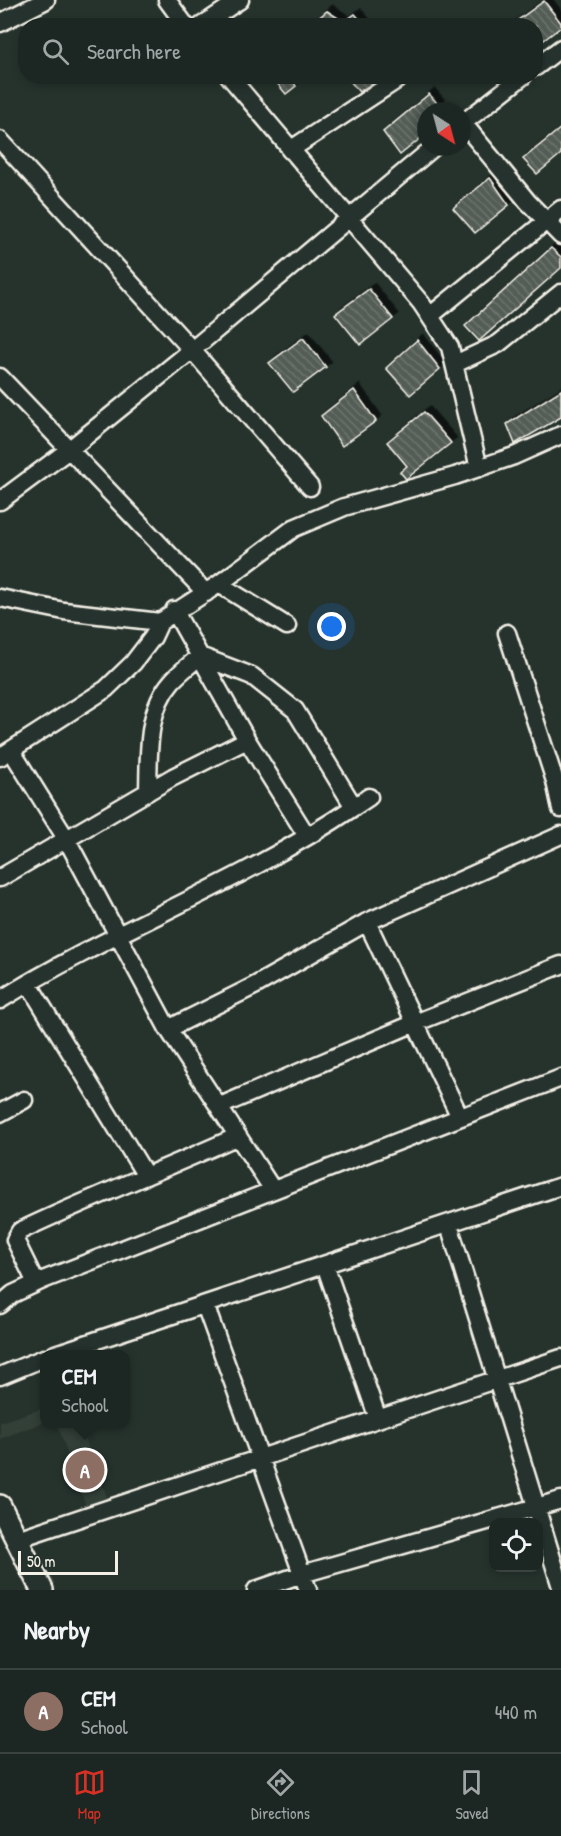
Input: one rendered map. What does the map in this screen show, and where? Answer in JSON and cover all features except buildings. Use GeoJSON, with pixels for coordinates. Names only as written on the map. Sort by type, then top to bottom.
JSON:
{"type":"FeatureCollection","features":[{"type":"Feature","properties":{"kind":"main road"},"geometry":{"type":"LineString","coordinates":[[0,1506],[42,1590]]}},
{"type":"Feature","properties":{"kind":"street"},"geometry":{"type":"LineString","coordinates":[[0,23],[46,0]]}},
{"type":"Feature","properties":{"kind":"street"},"geometry":{"type":"LineString","coordinates":[[167,0],[180,18]]}},
{"type":"Feature","properties":{"kind":"street"},"geometry":{"type":"LineString","coordinates":[[213,18],[240,0]]}},
{"type":"Feature","properties":{"kind":"street"},"geometry":{"type":"LineString","coordinates":[[543,62],[561,48]]}},
{"type":"Feature","properties":{"kind":"street"},"geometry":{"type":"LineString","coordinates":[[236,84],[444,335],[455,364],[479,468]]}},
{"type":"Feature","properties":{"kind":"street"},"geometry":{"type":"LineString","coordinates":[[290,150],[391,84]]}},
{"type":"Feature","properties":{"kind":"street"},"geometry":{"type":"LineString","coordinates":[[471,117],[514,84]]}},
{"type":"Feature","properties":{"kind":"street"},"geometry":{"type":"LineString","coordinates":[[471,132],[561,236]]}},
{"type":"Feature","properties":{"kind":"street"},"geometry":{"type":"LineString","coordinates":[[0,140],[192,350],[310,487]]}},
{"type":"Feature","properties":{"kind":"street"},"geometry":{"type":"LineString","coordinates":[[0,501],[192,350],[423,156]]}},
{"type":"Feature","properties":{"kind":"street"},"geometry":{"type":"LineString","coordinates":[[430,316],[561,209]]}},
{"type":"Feature","properties":{"kind":"street"},"geometry":{"type":"LineString","coordinates":[[455,364],[498,344],[561,293]]}},
{"type":"Feature","properties":{"kind":"street"},"geometry":{"type":"LineString","coordinates":[[0,377],[213,588],[287,627]]}},
{"type":"Feature","properties":{"kind":"street"},"geometry":{"type":"LineString","coordinates":[[273,1190],[168,1029],[120,935],[67,840],[6,753],[106,689],[133,663],[153,637],[160,622],[174,610],[213,588],[294,528],[344,507],[514,456],[561,435]]}},
{"type":"Feature","properties":{"kind":"street"},"geometry":{"type":"LineString","coordinates":[[0,598],[64,611],[160,622]]}},
{"type":"Feature","properties":{"kind":"street"},"geometry":{"type":"LineString","coordinates":[[174,610],[247,740],[307,836]]}},
{"type":"Feature","properties":{"kind":"street"},"geometry":{"type":"LineString","coordinates":[[507,633],[555,781],[561,809]]}},
{"type":"Feature","properties":{"kind":"street"},"geometry":{"type":"LineString","coordinates":[[148,792],[149,748],[155,710],[171,682],[200,656]]}},
{"type":"Feature","properties":{"kind":"street"},"geometry":{"type":"LineString","coordinates":[[200,656],[252,676],[295,710],[354,807]]}},
{"type":"Feature","properties":{"kind":"street"},"geometry":{"type":"LineString","coordinates":[[0,878],[148,792],[247,740]]}},
{"type":"Feature","properties":{"kind":"street"},"geometry":{"type":"LineString","coordinates":[[0,1000],[27,983],[235,877],[369,797]]}},
{"type":"Feature","properties":{"kind":"street"},"geometry":{"type":"LineString","coordinates":[[168,1029],[256,985],[367,922],[561,835]]}},
{"type":"Feature","properties":{"kind":"street"},"geometry":{"type":"LineString","coordinates":[[367,922],[460,1118]]}},
{"type":"Feature","properties":{"kind":"street"},"geometry":{"type":"LineString","coordinates":[[220,1106],[415,1023],[561,965]]}},
{"type":"Feature","properties":{"kind":"street"},"geometry":{"type":"LineString","coordinates":[[27,983],[146,1176]]}},
{"type":"Feature","properties":{"kind":"street"},"geometry":{"type":"LineString","coordinates":[[0,1305],[13,1294],[36,1283],[561,1078]]}},
{"type":"Feature","properties":{"kind":"street"},"geometry":{"type":"LineString","coordinates":[[0,1113],[24,1100]]}},
{"type":"Feature","properties":{"kind":"street"},"geometry":{"type":"LineString","coordinates":[[36,1283],[15,1240],[20,1231],[86,1199],[238,1136]]}},
{"type":"Feature","properties":{"kind":"street"},"geometry":{"type":"LineString","coordinates":[[67,1350],[561,1186]]}},
{"type":"Feature","properties":{"kind":"street"},"geometry":{"type":"LineString","coordinates":[[449,1225],[561,1587],[549,1590]]}},
{"type":"Feature","properties":{"kind":"street"},"geometry":{"type":"LineString","coordinates":[[325,1265],[378,1419]]}},
{"type":"Feature","properties":{"kind":"street"},"geometry":{"type":"LineString","coordinates":[[205,1305],[308,1590]]}},
{"type":"Feature","properties":{"kind":"street"},"geometry":{"type":"LineString","coordinates":[[17,1539],[561,1358]]}},
{"type":"Feature","properties":{"kind":"street"},"geometry":{"type":"LineString","coordinates":[[0,1376],[40,1360]]}},
{"type":"Feature","properties":{"kind":"street"},"geometry":{"type":"LineString","coordinates":[[256,1590],[302,1574],[561,1500]]}},
{"type":"Feature","properties":{"kind":"shaded area"},"geometry":{"type":"Polygon","coordinates":[[[40,1409],[40,1424],[0,1439],[0,1422],[40,1409]]]}},
{"type":"Feature","properties":{"kind":"shaded area"},"geometry":{"type":"Polygon","coordinates":[[[58,1428],[81,1428],[108,1500],[87,1509],[58,1428]]]}},
{"type":"Feature","properties":{"kind":"place","name":"CEM"},"geometry":{"type":"Point","coordinates":[85,1470]}}]}
